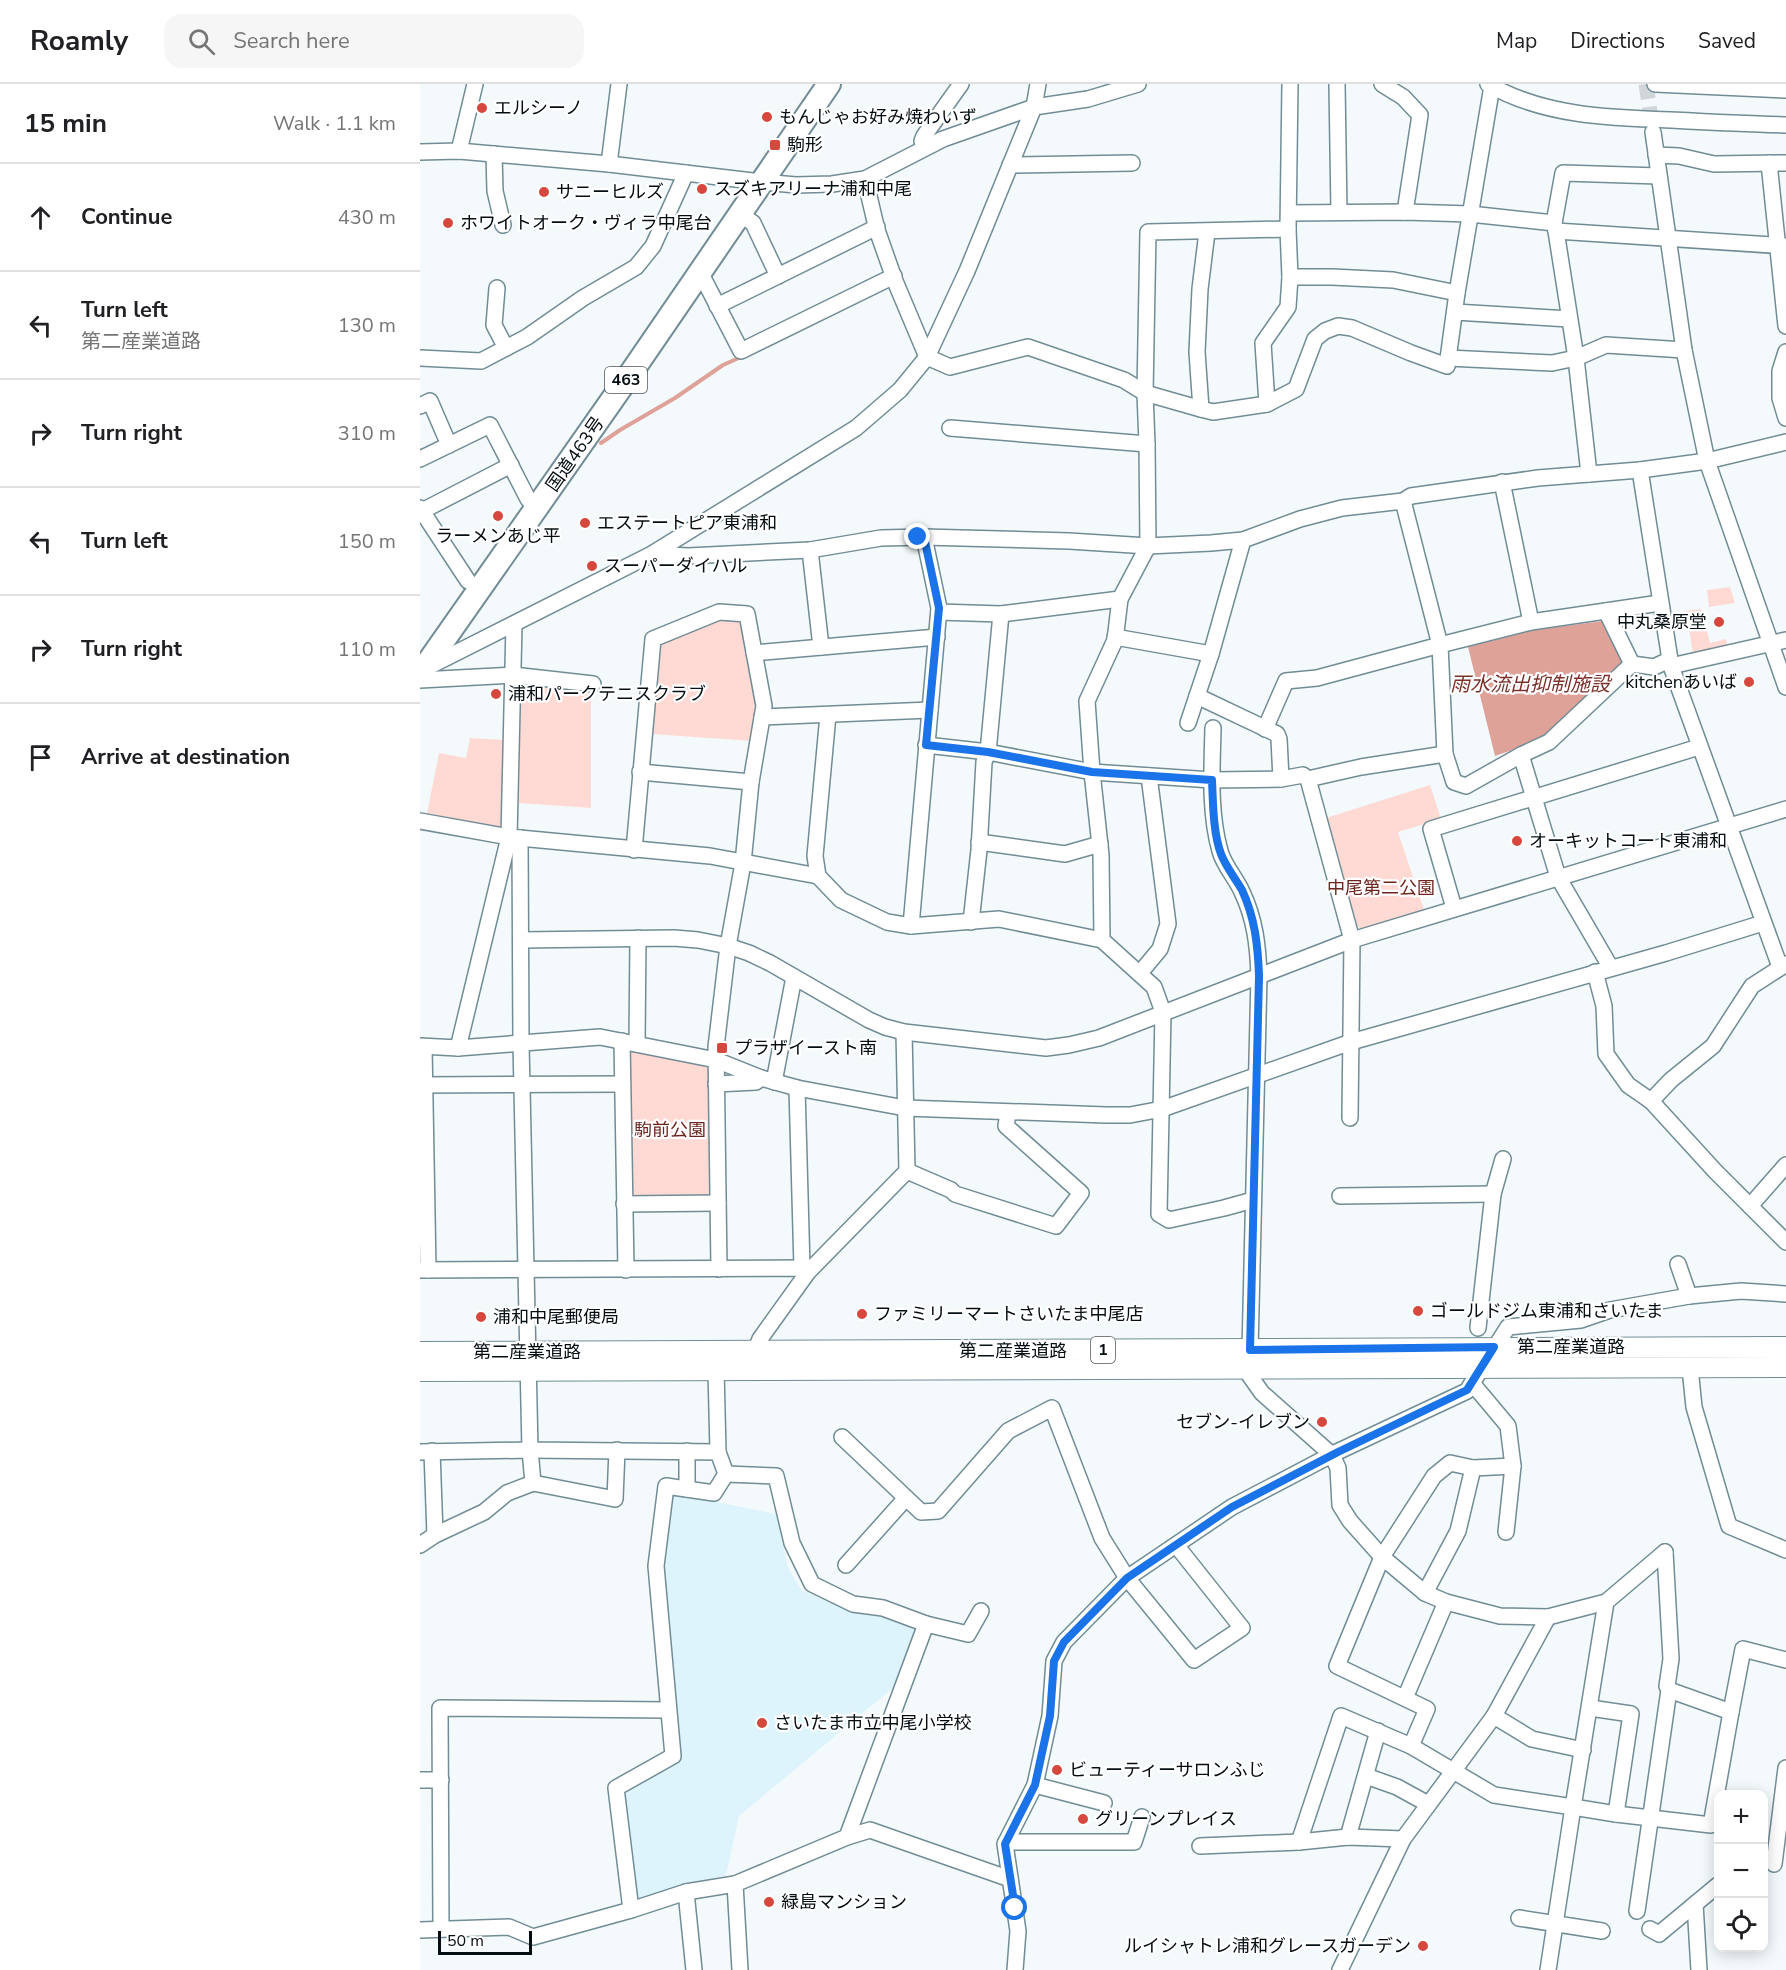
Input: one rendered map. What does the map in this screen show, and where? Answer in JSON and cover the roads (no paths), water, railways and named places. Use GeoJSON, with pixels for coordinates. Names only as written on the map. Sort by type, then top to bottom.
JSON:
{"type":"FeatureCollection","features":[{"type":"Feature","properties":{"kind":"highway","name":"国道463号"},"geometry":{"type":"LineString","coordinates":[[421,674],[472,587],[537,508],[829,84]]}},
{"type":"Feature","properties":{"kind":"main road","name":"第二産業道路"},"geometry":{"type":"LineString","coordinates":[[420,1371],[528,1361],[755,1352],[1786,1347]]}},
{"type":"Feature","properties":{"kind":"main road","name":"第二産業道路"},"geometry":{"type":"LineString","coordinates":[[420,1352],[528,1361],[716,1370],[1245,1369],[1477,1375],[1786,1367]]}},
{"type":"Feature","properties":{"kind":"street"},"geometry":{"type":"LineString","coordinates":[[459,151],[475,84]]}},
{"type":"Feature","properties":{"kind":"street"},"geometry":{"type":"LineString","coordinates":[[609,164],[619,84]]}},
{"type":"Feature","properties":{"kind":"street"},"geometry":{"type":"LineString","coordinates":[[924,148],[924,136],[961,84]]}},
{"type":"Feature","properties":{"kind":"street"},"geometry":{"type":"LineString","coordinates":[[421,674],[652,554],[856,428],[900,390],[927,357],[967,271],[1034,107],[1038,84]]}},
{"type":"Feature","properties":{"kind":"street"},"geometry":{"type":"LineString","coordinates":[[420,152],[459,151],[609,164],[761,182],[796,185],[832,184],[866,179],[954,135],[1034,107],[1088,99],[1138,84]]}},
{"type":"Feature","properties":{"kind":"street"},"geometry":{"type":"LineString","coordinates":[[1267,404],[1263,343],[1288,307],[1290,84]]}},
{"type":"Feature","properties":{"kind":"street"},"geometry":{"type":"LineString","coordinates":[[1337,84],[1339,212]]}},
{"type":"Feature","properties":{"kind":"street"},"geometry":{"type":"LineString","coordinates":[[1382,84],[1403,97],[1420,115],[1405,212]]}},
{"type":"Feature","properties":{"kind":"street"},"geometry":{"type":"LineString","coordinates":[[1657,84],[1786,90]]}},
{"type":"Feature","properties":{"kind":"street"},"geometry":{"type":"LineString","coordinates":[[866,179],[877,227],[927,357],[950,367],[1028,347],[1125,380],[1145,393],[1213,412],[1267,404],[1296,389],[1315,339],[1325,331],[1338,326],[1352,328],[1447,366],[1490,85],[1526,101],[1581,114],[1616,118],[1786,125]]}},
{"type":"Feature","properties":{"kind":"street"},"geometry":{"type":"LineString","coordinates":[[1653,132],[1684,350],[1707,461],[1786,687]]}},
{"type":"Feature","properties":{"kind":"street"},"geometry":{"type":"LineString","coordinates":[[494,154],[495,191],[503,225]]}},
{"type":"Feature","properties":{"kind":"street"},"geometry":{"type":"LineString","coordinates":[[1656,155],[1679,156],[1714,164],[1786,163]]}},
{"type":"Feature","properties":{"kind":"street"},"geometry":{"type":"LineString","coordinates":[[1010,165],[1132,163]]}},
{"type":"Feature","properties":{"kind":"street"},"geometry":{"type":"LineString","coordinates":[[1769,163],[1782,246],[1786,326]]}},
{"type":"Feature","properties":{"kind":"street"},"geometry":{"type":"LineString","coordinates":[[420,358],[481,361],[527,337],[584,298],[636,267],[653,246],[686,173]]}},
{"type":"Feature","properties":{"kind":"street"},"geometry":{"type":"LineString","coordinates":[[1589,474],[1575,358],[1555,227],[1563,173],[1659,176]]}},
{"type":"Feature","properties":{"kind":"street"},"geometry":{"type":"LineString","coordinates":[[1289,213],[1470,214],[1555,227],[1668,239],[1782,246]]}},
{"type":"Feature","properties":{"kind":"street"},"geometry":{"type":"LineString","coordinates":[[740,214],[753,223],[778,276]]}},
{"type":"Feature","properties":{"kind":"street"},"geometry":{"type":"LineString","coordinates":[[717,306],[877,227]]}},
{"type":"Feature","properties":{"kind":"street"},"geometry":{"type":"LineString","coordinates":[[1102,940],[1100,844],[1087,701],[1115,637],[1120,599],[1149,546],[1145,393],[1148,232],[1288,229]]}},
{"type":"Feature","properties":{"kind":"street"},"geometry":{"type":"LineString","coordinates":[[1202,409],[1197,352],[1200,289],[1208,232]]}},
{"type":"Feature","properties":{"kind":"street"},"geometry":{"type":"LineString","coordinates":[[700,272],[741,351],[894,276]]}},
{"type":"Feature","properties":{"kind":"street"},"geometry":{"type":"LineString","coordinates":[[1290,277],[1393,280],[1457,292]]}},
{"type":"Feature","properties":{"kind":"street"},"geometry":{"type":"LineString","coordinates":[[497,288],[494,325],[506,348]]}},
{"type":"Feature","properties":{"kind":"street"},"geometry":{"type":"LineString","coordinates":[[1455,312],[1569,319]]}},
{"type":"Feature","properties":{"kind":"street"},"geometry":{"type":"LineString","coordinates":[[1448,358],[1552,363],[1575,358],[1606,345],[1684,350]]}},
{"type":"Feature","properties":{"kind":"street"},"geometry":{"type":"LineString","coordinates":[[1786,352],[1780,371],[1780,398],[1786,418]]}},
{"type":"Feature","properties":{"kind":"street"},"geometry":{"type":"LineString","coordinates":[[420,406],[430,401],[449,445]]}},
{"type":"Feature","properties":{"kind":"street"},"geometry":{"type":"LineString","coordinates":[[420,459],[490,425],[528,499],[537,508]]}},
{"type":"Feature","properties":{"kind":"street"},"geometry":{"type":"LineString","coordinates":[[950,428],[1147,444]]}},
{"type":"Feature","properties":{"kind":"street"},"geometry":{"type":"LineString","coordinates":[[652,554],[688,555],[810,550],[881,538],[1069,541],[1149,546],[1243,540],[1300,519],[1342,508],[1403,501],[1411,496],[1502,483],[1707,461],[1786,442]]}},
{"type":"Feature","properties":{"kind":"street"},"geometry":{"type":"LineString","coordinates":[[472,587],[421,510],[511,465]]}},
{"type":"Feature","properties":{"kind":"street"},"geometry":{"type":"LineString","coordinates":[[1640,470],[1670,663],[1763,923],[1783,965],[1752,987],[1713,1046],[1671,1080],[1651,1101]]}},
{"type":"Feature","properties":{"kind":"street"},"geometry":{"type":"LineString","coordinates":[[1502,483],[1531,622]]}},
{"type":"Feature","properties":{"kind":"street"},"geometry":{"type":"LineString","coordinates":[[1403,501],[1440,645],[1445,754],[1454,782],[1466,786],[1521,755],[1550,742],[1632,664]]}},
{"type":"Feature","properties":{"kind":"street"},"geometry":{"type":"LineString","coordinates":[[911,926],[939,612],[924,537]]}},
{"type":"Feature","properties":{"kind":"street"},"geometry":{"type":"LineString","coordinates":[[1188,723],[1211,654],[1243,540]]}},
{"type":"Feature","properties":{"kind":"street"},"geometry":{"type":"LineString","coordinates":[[810,550],[821,647]]}},
{"type":"Feature","properties":{"kind":"street"},"geometry":{"type":"LineString","coordinates":[[939,612],[1001,614],[1120,599]]}},
{"type":"Feature","properties":{"kind":"street"},"geometry":{"type":"LineString","coordinates":[[1265,729],[1286,681],[1317,678],[1531,622],[1660,603]]}},
{"type":"Feature","properties":{"kind":"street"},"geometry":{"type":"LineString","coordinates":[[1606,611],[1632,664]]}},
{"type":"Feature","properties":{"kind":"street"},"geometry":{"type":"LineString","coordinates":[[634,850],[652,639],[719,612],[747,614],[764,706],[751,782],[743,863],[728,946],[716,1059],[719,1269]]}},
{"type":"Feature","properties":{"kind":"street"},"geometry":{"type":"LineString","coordinates":[[971,922],[984,762],[988,752],[1001,614]]}},
{"type":"Feature","properties":{"kind":"street"},"geometry":{"type":"LineString","coordinates":[[514,624],[514,838],[521,940],[528,1361],[533,1483]]}},
{"type":"Feature","properties":{"kind":"street"},"geometry":{"type":"LineString","coordinates":[[754,653],[936,637]]}},
{"type":"Feature","properties":{"kind":"street"},"geometry":{"type":"LineString","coordinates":[[1115,637],[1211,654]]}},
{"type":"Feature","properties":{"kind":"street"},"geometry":{"type":"LineString","coordinates":[[1632,664],[1654,667],[1786,640]]}},
{"type":"Feature","properties":{"kind":"street"},"geometry":{"type":"LineString","coordinates":[[421,674],[513,675],[593,684]]}},
{"type":"Feature","properties":{"kind":"street"},"geometry":{"type":"LineString","coordinates":[[1197,696],[1277,734],[1280,739],[1281,779]]}},
{"type":"Feature","properties":{"kind":"street"},"geometry":{"type":"LineString","coordinates":[[762,717],[930,710]]}},
{"type":"Feature","properties":{"kind":"street"},"geometry":{"type":"LineString","coordinates":[[828,715],[815,856],[818,876],[841,900],[886,922],[911,926],[999,919],[1102,940],[1154,987],[1163,1012],[1160,1214],[1169,1220],[1253,1200]]}},
{"type":"Feature","properties":{"kind":"street"},"geometry":{"type":"LineString","coordinates":[[1213,728],[1212,780],[1220,852],[1242,891],[1254,922],[1258,946],[1250,1350]]}},
{"type":"Feature","properties":{"kind":"street"},"geometry":{"type":"LineString","coordinates":[[926,745],[988,752],[1092,772],[1212,780],[1281,779],[1303,775],[1308,779],[1352,940],[1350,1118]]}},
{"type":"Feature","properties":{"kind":"street"},"geometry":{"type":"LineString","coordinates":[[1454,908],[1431,829],[1699,747]]}},
{"type":"Feature","properties":{"kind":"street"},"geometry":{"type":"LineString","coordinates":[[1308,779],[1361,767],[1445,754]]}},
{"type":"Feature","properties":{"kind":"street"},"geometry":{"type":"LineString","coordinates":[[1521,755],[1558,877],[1611,968]]}},
{"type":"Feature","properties":{"kind":"street"},"geometry":{"type":"LineString","coordinates":[[640,772],[751,782]]}},
{"type":"Feature","properties":{"kind":"street"},"geometry":{"type":"LineString","coordinates":[[1140,973],[1160,949],[1168,924],[1149,776]]}},
{"type":"Feature","properties":{"kind":"street"},"geometry":{"type":"LineString","coordinates":[[521,940],[638,938],[698,940],[728,946],[749,953],[868,1020],[885,1027],[904,1032],[1046,1048],[1099,1038],[1352,940],[1786,809]]}},
{"type":"Feature","properties":{"kind":"street"},"geometry":{"type":"LineString","coordinates":[[420,821],[514,838],[710,856],[818,876]]}},
{"type":"Feature","properties":{"kind":"street"},"geometry":{"type":"LineString","coordinates":[[458,1048],[514,838]]}},
{"type":"Feature","properties":{"kind":"street"},"geometry":{"type":"LineString","coordinates":[[979,842],[1065,854],[1100,844]]}},
{"type":"Feature","properties":{"kind":"street"},"geometry":{"type":"LineString","coordinates":[[805,1270],[424,1270],[422,1047],[458,1048],[600,1037],[716,1059],[767,1080],[797,1088],[905,1108],[1130,1115],[1162,1109],[1351,1042],[1763,923]]}},
{"type":"Feature","properties":{"kind":"street"},"geometry":{"type":"LineString","coordinates":[[626,1270],[622,1084],[630,1043],[638,938]]}},
{"type":"Feature","properties":{"kind":"street"},"geometry":{"type":"LineString","coordinates":[[1595,972],[1604,1006],[1606,1054],[1628,1085],[1651,1101],[1685,1140],[1786,1242]]}},
{"type":"Feature","properties":{"kind":"street"},"geometry":{"type":"LineString","coordinates":[[767,1080],[795,977]]}},
{"type":"Feature","properties":{"kind":"street"},"geometry":{"type":"LineString","coordinates":[[755,1352],[760,1339],[805,1270],[907,1171],[904,1032]]}},
{"type":"Feature","properties":{"kind":"street"},"geometry":{"type":"LineString","coordinates":[[716,1084],[767,1080]]}},
{"type":"Feature","properties":{"kind":"street"},"geometry":{"type":"LineString","coordinates":[[422,1085],[622,1084]]}},
{"type":"Feature","properties":{"kind":"street"},"geometry":{"type":"LineString","coordinates":[[797,1088],[805,1270]]}},
{"type":"Feature","properties":{"kind":"street"},"geometry":{"type":"LineString","coordinates":[[907,1171],[951,1190],[955,1194],[1056,1226],[1081,1193],[1006,1126],[1008,1113]]}},
{"type":"Feature","properties":{"kind":"street"},"geometry":{"type":"LineString","coordinates":[[1478,1328],[1493,1194],[1503,1159]]}},
{"type":"Feature","properties":{"kind":"street"},"geometry":{"type":"LineString","coordinates":[[1750,1206],[1786,1165]]}},
{"type":"Feature","properties":{"kind":"street"},"geometry":{"type":"LineString","coordinates":[[1340,1196],[1493,1194]]}},
{"type":"Feature","properties":{"kind":"street"},"geometry":{"type":"LineString","coordinates":[[624,1204],[718,1203]]}},
{"type":"Feature","properties":{"kind":"street"},"geometry":{"type":"LineString","coordinates":[[1678,1264],[1689,1296]]}},
{"type":"Feature","properties":{"kind":"street"},"geometry":{"type":"LineString","coordinates":[[1015,1970],[1018,1931],[1006,1842],[1035,1785],[1050,1716],[1054,1661],[1064,1642],[1127,1578],[1232,1507],[1332,1455],[1467,1390],[1508,1327],[1581,1320],[1610,1310],[1689,1296],[1741,1291],[1786,1294]]}},
{"type":"Feature","properties":{"kind":"street"},"geometry":{"type":"LineString","coordinates":[[1690,1368],[1694,1407],[1729,1526],[1786,1550]]}},
{"type":"Feature","properties":{"kind":"street"},"geometry":{"type":"LineString","coordinates":[[1245,1369],[1262,1393],[1332,1455],[1338,1468],[1340,1505],[1350,1521],[1382,1557],[1425,1593],[1446,1602],[1500,1616],[1548,1617],[1606,1602],[1665,1552],[1671,1659],[1667,1686],[1669,1690],[1637,1911]]}},
{"type":"Feature","properties":{"kind":"street"},"geometry":{"type":"LineString","coordinates":[[716,1370],[718,1452],[726,1474]]}},
{"type":"Feature","properties":{"kind":"street"},"geometry":{"type":"LineString","coordinates":[[1477,1375],[1508,1426],[1513,1466],[1506,1532]]}},
{"type":"Feature","properties":{"kind":"street"},"geometry":{"type":"LineString","coordinates":[[842,1437],[921,1512],[938,1511],[1008,1431],[1052,1408],[1102,1538],[1127,1578],[1194,1660],[1242,1628],[1176,1545]]}},
{"type":"Feature","properties":{"kind":"street"},"geometry":{"type":"LineString","coordinates":[[420,1545],[435,1535],[484,1512],[507,1493],[533,1483],[615,1499],[617,1450]]}},
{"type":"Feature","properties":{"kind":"street"},"geometry":{"type":"LineString","coordinates":[[435,1535],[426,1451],[718,1452]]}},
{"type":"Feature","properties":{"kind":"street"},"geometry":{"type":"LineString","coordinates":[[687,1451],[687,1489]]}},
{"type":"Feature","properties":{"kind":"street"},"geometry":{"type":"LineString","coordinates":[[1412,1746],[1427,1709],[1337,1666],[1382,1557],[1434,1476],[1450,1463],[1473,1468],[1513,1466]]}},
{"type":"Feature","properties":{"kind":"street"},"geometry":{"type":"LineString","coordinates":[[1425,1593],[1458,1531],[1473,1468]]}},
{"type":"Feature","properties":{"kind":"street"},"geometry":{"type":"LineString","coordinates":[[631,1910],[616,1788],[673,1756],[656,1566],[666,1486],[714,1493],[726,1474]]}},
{"type":"Feature","properties":{"kind":"street"},"geometry":{"type":"LineString","coordinates":[[726,1474],[776,1476],[792,1543],[812,1584],[854,1604],[883,1608],[926,1624],[969,1634],[981,1611]]}},
{"type":"Feature","properties":{"kind":"street"},"geometry":{"type":"LineString","coordinates":[[846,1565],[906,1498]]}},
{"type":"Feature","properties":{"kind":"street"},"geometry":{"type":"LineString","coordinates":[[1405,1698],[1446,1602]]}},
{"type":"Feature","properties":{"kind":"street"},"geometry":{"type":"LineString","coordinates":[[1548,1970],[1606,1602]]}},
{"type":"Feature","properties":{"kind":"street"},"geometry":{"type":"LineString","coordinates":[[1340,1970],[1403,1839],[1494,1716],[1548,1617]]}},
{"type":"Feature","properties":{"kind":"street"},"geometry":{"type":"LineString","coordinates":[[847,1837],[926,1624]]}},
{"type":"Feature","properties":{"kind":"street"},"geometry":{"type":"LineString","coordinates":[[1299,1842],[1341,1716],[1412,1746],[1494,1795],[1650,1819],[1711,1825],[1743,1649],[1786,1660]]}},
{"type":"Feature","properties":{"kind":"street"},"geometry":{"type":"LineString","coordinates":[[1669,1690],[1731,1712]]}},
{"type":"Feature","properties":{"kind":"street"},"geometry":{"type":"LineString","coordinates":[[441,1929],[440,1708],[668,1710]]}},
{"type":"Feature","properties":{"kind":"street"},"geometry":{"type":"LineString","coordinates":[[1590,1708],[1630,1714],[1616,1814]]}},
{"type":"Feature","properties":{"kind":"street"},"geometry":{"type":"LineString","coordinates":[[1494,1716],[1532,1739],[1583,1749]]}},
{"type":"Feature","properties":{"kind":"street"},"geometry":{"type":"LineString","coordinates":[[1348,1837],[1378,1731]]}},
{"type":"Feature","properties":{"kind":"street"},"geometry":{"type":"LineString","coordinates":[[1774,1864],[1786,1768]]}},
{"type":"Feature","properties":{"kind":"street"},"geometry":{"type":"LineString","coordinates":[[1366,1776],[1397,1787],[1428,1804]]}},
{"type":"Feature","properties":{"kind":"street"},"geometry":{"type":"LineString","coordinates":[[420,1780],[441,1780]]}},
{"type":"Feature","properties":{"kind":"street"},"geometry":{"type":"LineString","coordinates":[[1035,1785],[1104,1803]]}},
{"type":"Feature","properties":{"kind":"street"},"geometry":{"type":"LineString","coordinates":[[1006,1842],[1134,1842],[1142,1817]]}},
{"type":"Feature","properties":{"kind":"street"},"geometry":{"type":"LineString","coordinates":[[420,1930],[509,1927],[533,1937],[686,1892],[735,1884],[847,1837],[870,1830],[1010,1879]]}},
{"type":"Feature","properties":{"kind":"street"},"geometry":{"type":"LineString","coordinates":[[1200,1846],[1299,1842],[1348,1837],[1403,1839]]}},
{"type":"Feature","properties":{"kind":"street"},"geometry":{"type":"LineString","coordinates":[[735,1884],[740,1970]]}},
{"type":"Feature","properties":{"kind":"street"},"geometry":{"type":"LineString","coordinates":[[1650,1929],[1659,1934],[1714,1889]]}},
{"type":"Feature","properties":{"kind":"street"},"geometry":{"type":"LineString","coordinates":[[686,1892],[694,1970]]}},
{"type":"Feature","properties":{"kind":"street"},"geometry":{"type":"LineString","coordinates":[[1695,1904],[1699,1970]]}},
{"type":"Feature","properties":{"kind":"street"},"geometry":{"type":"LineString","coordinates":[[1519,1918],[1602,1931]]}},
{"type":"Feature","properties":{"kind":"water","name":"雨水流出抑制施設"},"geometry":{"type":"Polygon","coordinates":[[[1603,621],[1625,663],[1547,738],[1495,756],[1468,647],[1534,630],[1603,621]]]}},
{"type":"Feature","properties":{"kind":"waterway"},"geometry":{"type":"LineString","coordinates":[[601,443],[675,398],[723,365],[741,357]]}},
{"type":"Feature","properties":{"kind":"tunnel"},"geometry":{"type":"LineString","coordinates":[[1646,84],[1653,132]]}},
{"type":"Feature","properties":{"kind":"place","name":"エルシーノ"},"geometry":{"type":"Point","coordinates":[482,108]}},
{"type":"Feature","properties":{"kind":"place","name":"もんじゃお好み焼わいず"},"geometry":{"type":"Point","coordinates":[767,117]}},
{"type":"Feature","properties":{"kind":"place","name":"駒形"},"geometry":{"type":"Point","coordinates":[775,145]}},
{"type":"Feature","properties":{"kind":"place","name":"スズキアリーナ浦和中尾"},"geometry":{"type":"Point","coordinates":[702,189]}},
{"type":"Feature","properties":{"kind":"place","name":"サニーヒルズ"},"geometry":{"type":"Point","coordinates":[544,192]}},
{"type":"Feature","properties":{"kind":"place","name":"ホワイトオーク・ヴィラ中尾台"},"geometry":{"type":"Point","coordinates":[448,223]}},
{"type":"Feature","properties":{"kind":"place","name":"ラーメンあじ平"},"geometry":{"type":"Point","coordinates":[498,516]}},
{"type":"Feature","properties":{"kind":"place","name":"エステートピア東浦和"},"geometry":{"type":"Point","coordinates":[585,523]}},
{"type":"Feature","properties":{"kind":"place","name":"スーパーダイハル"},"geometry":{"type":"Point","coordinates":[592,566]}},
{"type":"Feature","properties":{"kind":"place","name":"中丸桑原堂"},"geometry":{"type":"Point","coordinates":[1719,622]}},
{"type":"Feature","properties":{"kind":"place","name":"kitchenあいば"},"geometry":{"type":"Point","coordinates":[1749,682]}},
{"type":"Feature","properties":{"kind":"place","name":"浦和パークテニスクラブ"},"geometry":{"type":"Point","coordinates":[496,694]}},
{"type":"Feature","properties":{"kind":"place","name":"オーキットコート東浦和"},"geometry":{"type":"Point","coordinates":[1517,841]}},
{"type":"Feature","properties":{"kind":"place","name":"プラザイースト南"},"geometry":{"type":"Point","coordinates":[722,1048]}},
{"type":"Feature","properties":{"kind":"place","name":"ゴールドジム東浦和さいたま"},"geometry":{"type":"Point","coordinates":[1418,1311]}},
{"type":"Feature","properties":{"kind":"place","name":"ファミリーマートさいたま中尾店"},"geometry":{"type":"Point","coordinates":[862,1314]}},
{"type":"Feature","properties":{"kind":"place","name":"浦和中尾郵便局"},"geometry":{"type":"Point","coordinates":[481,1317]}},
{"type":"Feature","properties":{"kind":"place","name":"セブン-イレブン"},"geometry":{"type":"Point","coordinates":[1322,1422]}},
{"type":"Feature","properties":{"kind":"place","name":"さいたま市立中尾小学校"},"geometry":{"type":"Point","coordinates":[762,1723]}},
{"type":"Feature","properties":{"kind":"place","name":"ビューティーサロンふじ"},"geometry":{"type":"Point","coordinates":[1057,1770]}},
{"type":"Feature","properties":{"kind":"place","name":"グリーンプレイス"},"geometry":{"type":"Point","coordinates":[1083,1819]}},
{"type":"Feature","properties":{"kind":"place","name":"緑島マンション"},"geometry":{"type":"Point","coordinates":[769,1902]}},
{"type":"Feature","properties":{"kind":"place","name":"ルイシャトレ浦和グレースガーデン"},"geometry":{"type":"Point","coordinates":[1423,1946]}},
{"type":"Feature","properties":{"kind":"park label","name":"中尾第二公園"},"geometry":{"type":"Point","coordinates":[1381,888]}},
{"type":"Feature","properties":{"kind":"park label","name":"駒前公園"},"geometry":{"type":"Point","coordinates":[670,1130]}}]}
